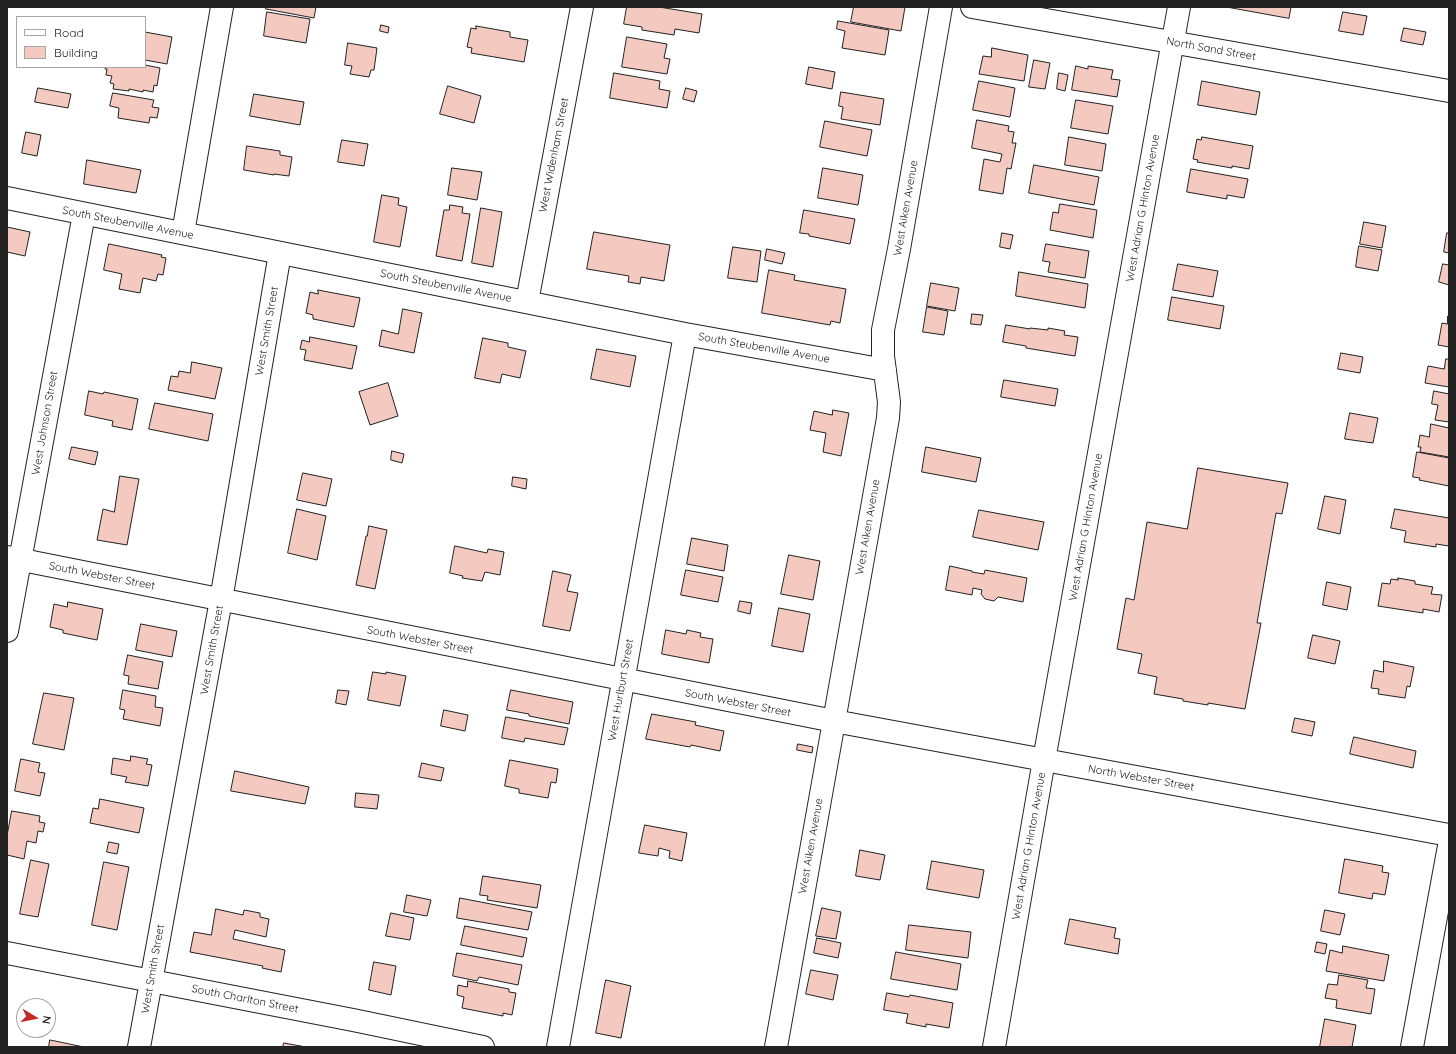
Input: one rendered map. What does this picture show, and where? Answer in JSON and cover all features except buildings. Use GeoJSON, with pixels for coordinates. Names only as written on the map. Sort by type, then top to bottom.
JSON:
{"type":"FeatureCollection","features":[{"type":"Feature","properties":{"kind":"street"},"geometry":{"type":"LineString","coordinates":[[182,233],[222,7]]}},
{"type":"Feature","properties":{"kind":"street","name":"West Widenham Street"},"geometry":{"type":"LineString","coordinates":[[527,302],[582,7]]}},
{"type":"Feature","properties":{"kind":"street","name":"West Aiken Avenue"},"geometry":{"type":"LineString","coordinates":[[776,1047],[888,418],[889,402],[882,342],[883,330],[901,241],[941,7]]}},
{"type":"Feature","properties":{"kind":"street","name":"North Sand Street"},"geometry":{"type":"LineString","coordinates":[[972,7],[1449,90]]}},
{"type":"Feature","properties":{"kind":"street","name":"West Adrian G Hinton Avenue"},"geometry":{"type":"LineString","coordinates":[[994,1047],[1179,7]]}},
{"type":"Feature","properties":{"kind":"street","name":"South Steubenville Avenue"},"geometry":{"type":"LineString","coordinates":[[7,198],[685,334],[885,370]]}},
{"type":"Feature","properties":{"kind":"street","name":"West Johnson Street"},"geometry":{"type":"LineString","coordinates":[[7,631],[14,558],[84,214]]}},
{"type":"Feature","properties":{"kind":"street","name":"West Smith Street"},"geometry":{"type":"LineString","coordinates":[[139,1047],[221,600],[280,253]]}},
{"type":"Feature","properties":{"kind":"street","name":"West Hurlburt Street"},"geometry":{"type":"LineString","coordinates":[[558,1047],[685,334]]}},
{"type":"Feature","properties":{"kind":"street","name":"South Webster Street"},"geometry":{"type":"LineString","coordinates":[[14,558],[834,721]]}},
{"type":"Feature","properties":{"kind":"street","name":"North Webster Street"},"geometry":{"type":"LineString","coordinates":[[834,721],[1449,835]]}},
{"type":"Feature","properties":{"kind":"street"},"geometry":{"type":"LineString","coordinates":[[1412,1047],[1449,846]]}},
{"type":"Feature","properties":{"kind":"street","name":"South Charlton Street"},"geometry":{"type":"LineString","coordinates":[[7,953],[151,980],[483,1047]]}}]}
